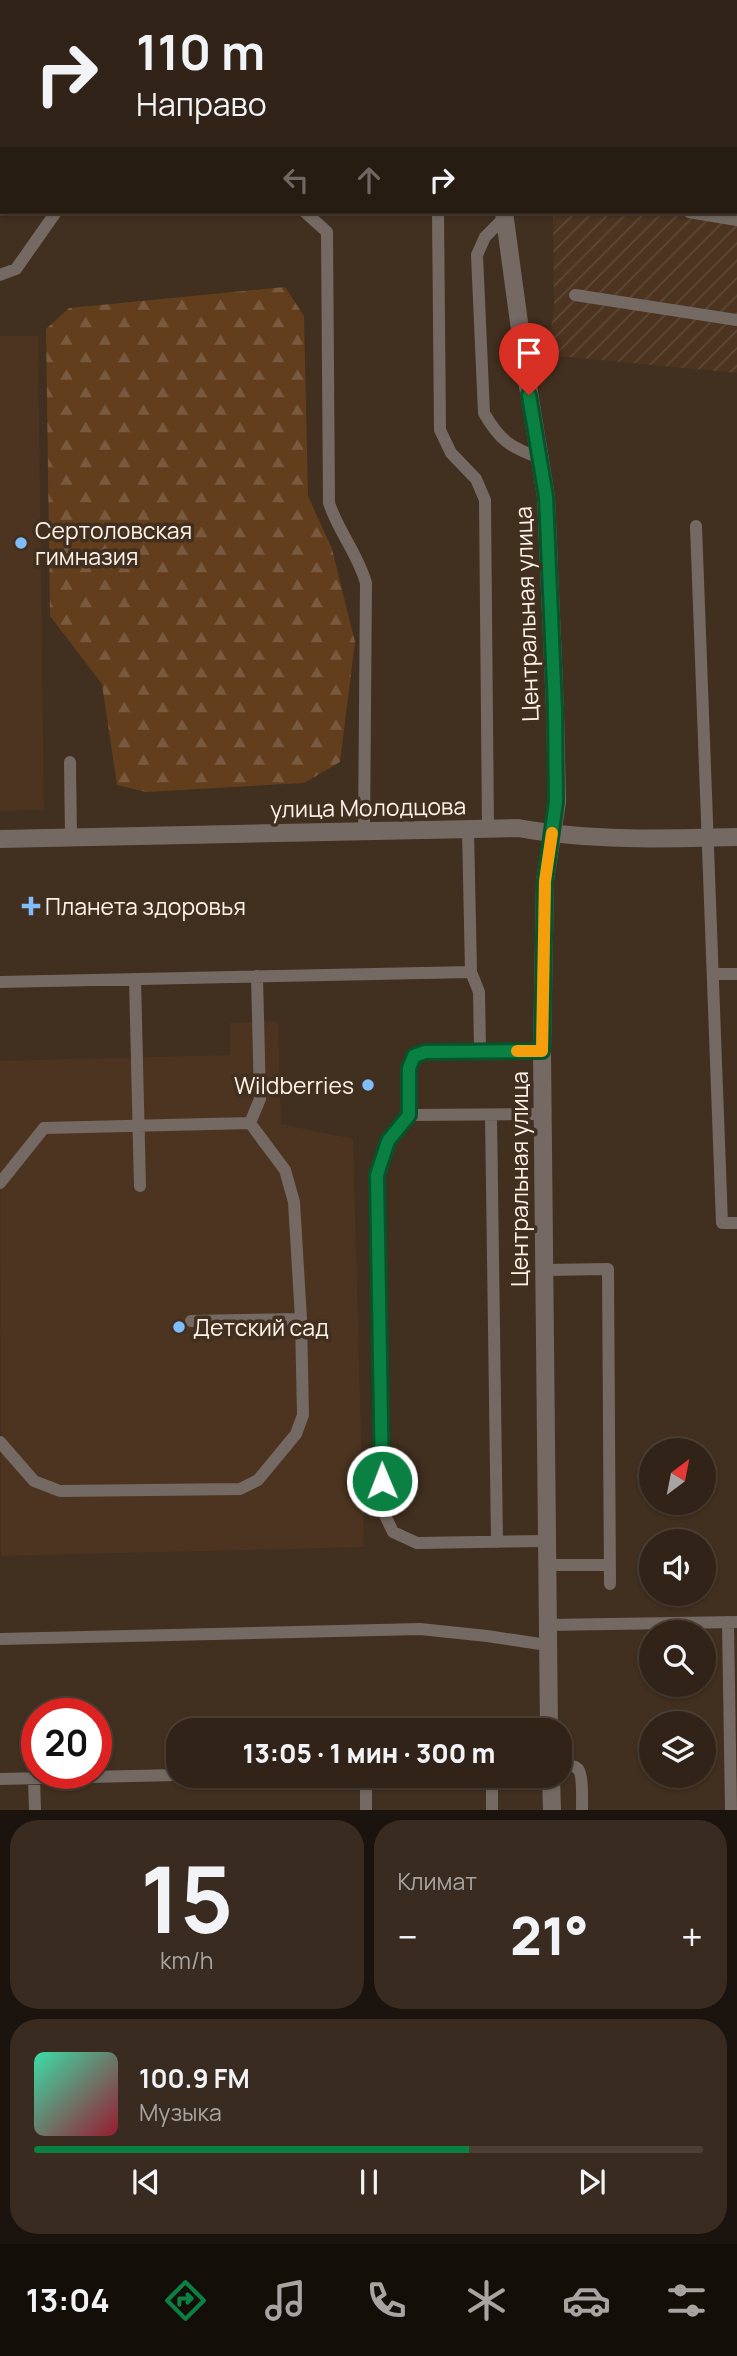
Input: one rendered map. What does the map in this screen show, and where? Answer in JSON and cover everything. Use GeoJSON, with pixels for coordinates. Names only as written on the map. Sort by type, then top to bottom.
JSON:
{"type":"FeatureCollection","features":[{"type":"Feature","properties":{"kind":"street","name":"Центральная улица"},"geometry":{"type":"LineString","coordinates":[[504,215],[546,497],[555,709],[556,802],[545,881],[542,1051],[549,1718]]}},
{"type":"Feature","properties":{"kind":"street","name":"улица Молодцова"},"geometry":{"type":"LineString","coordinates":[[0,839],[518,828],[597,838],[737,837]]}},
{"type":"Feature","properties":{"kind":"street"},"geometry":{"type":"LineString","coordinates":[[551,1788],[552,1810]]}},
{"type":"Feature","properties":{"kind":"lane"},"geometry":{"type":"LineString","coordinates":[[0,275],[16,269],[55,214]]}},
{"type":"Feature","properties":{"kind":"lane"},"geometry":{"type":"LineString","coordinates":[[307,214],[327,232],[329,503],[334,520],[360,564],[366,583],[364,832]]}},
{"type":"Feature","properties":{"kind":"lane"},"geometry":{"type":"LineString","coordinates":[[438,214],[440,430],[451,453],[475,478],[485,500],[488,829]]}},
{"type":"Feature","properties":{"kind":"lane"},"geometry":{"type":"LineString","coordinates":[[702,214],[737,220]]}},
{"type":"Feature","properties":{"kind":"lane"},"geometry":{"type":"LineString","coordinates":[[504,215],[485,237],[477,255],[484,413],[497,435],[517,450],[540,458]]}},
{"type":"Feature","properties":{"kind":"lane"},"geometry":{"type":"LineString","coordinates":[[575,295],[737,320]]}},
{"type":"Feature","properties":{"kind":"lane"},"geometry":{"type":"LineString","coordinates":[[696,526],[722,1223],[737,1223]]}},
{"type":"Feature","properties":{"kind":"lane"},"geometry":{"type":"LineString","coordinates":[[70,762],[71,838]]}},
{"type":"Feature","properties":{"kind":"lane"},"geometry":{"type":"LineString","coordinates":[[468,829],[471,972],[479,992],[480,1051]]}},
{"type":"Feature","properties":{"kind":"lane"},"geometry":{"type":"LineString","coordinates":[[0,982],[471,972]]}},
{"type":"Feature","properties":{"kind":"lane"},"geometry":{"type":"LineString","coordinates":[[713,974],[737,974]]}},
{"type":"Feature","properties":{"kind":"lane"},"geometry":{"type":"LineString","coordinates":[[250,1123],[260,1099],[257,976]]}},
{"type":"Feature","properties":{"kind":"lane"},"geometry":{"type":"LineString","coordinates":[[135,979],[140,1186]]}},
{"type":"Feature","properties":{"kind":"lane"},"geometry":{"type":"LineString","coordinates":[[542,1051],[425,1052],[414,1056],[409,1068],[409,1115],[388,1141],[377,1175],[382,1509],[393,1532],[417,1543],[546,1541]]}},
{"type":"Feature","properties":{"kind":"lane"},"geometry":{"type":"LineString","coordinates":[[409,1115],[543,1114]]}},
{"type":"Feature","properties":{"kind":"lane"},"geometry":{"type":"LineString","coordinates":[[491,1115],[497,1542]]}},
{"type":"Feature","properties":{"kind":"lane"},"geometry":{"type":"LineString","coordinates":[[0,1183],[44,1128],[250,1123]]}},
{"type":"Feature","properties":{"kind":"lane"},"geometry":{"type":"LineString","coordinates":[[0,1442],[34,1481],[60,1491],[240,1489],[258,1480],[296,1434],[303,1415],[294,1202],[285,1170],[250,1123]]}},
{"type":"Feature","properties":{"kind":"lane"},"geometry":{"type":"LineString","coordinates":[[544,1270],[608,1269],[610,1584]]}},
{"type":"Feature","properties":{"kind":"lane"},"geometry":{"type":"LineString","coordinates":[[191,1321],[301,1319]]}},
{"type":"Feature","properties":{"kind":"lane"},"geometry":{"type":"LineString","coordinates":[[547,1565],[610,1565]]}},
{"type":"Feature","properties":{"kind":"lane"},"geometry":{"type":"LineString","coordinates":[[547,1625],[732,1622],[731,1810]]}},
{"type":"Feature","properties":{"kind":"lane"},"geometry":{"type":"LineString","coordinates":[[0,1639],[420,1629],[547,1645]]}},
{"type":"Feature","properties":{"kind":"lane"},"geometry":{"type":"LineString","coordinates":[[572,1766],[578,1769],[580,1774],[582,1810]]}},
{"type":"Feature","properties":{"kind":"lane"},"geometry":{"type":"LineString","coordinates":[[112,1777],[166,1775]]}},
{"type":"Feature","properties":{"kind":"lane"},"geometry":{"type":"LineString","coordinates":[[0,1779],[21,1779]]}},
{"type":"Feature","properties":{"kind":"lane"},"geometry":{"type":"LineString","coordinates":[[366,1788],[366,1810]]}},
{"type":"Feature","properties":{"kind":"lane"},"geometry":{"type":"LineString","coordinates":[[492,1788],[492,1810]]}},
{"type":"Feature","properties":{"kind":"lane"},"geometry":{"type":"LineString","coordinates":[[34,1789],[34,1810]]}},
{"type":"Feature","properties":{"kind":"shaded area"},"geometry":{"type":"Polygon","coordinates":[[[553,214],[737,214],[737,373],[548,355],[554,307],[553,214]]]}},
{"type":"Feature","properties":{"kind":"shaded area","name":"Сертоловская гимназия"},"geometry":{"type":"Polygon","coordinates":[[[0,336],[38,336],[44,810],[0,811],[0,336]]]}},
{"type":"Feature","properties":{"kind":"shaded area","name":"Детский сад"},"geometry":{"type":"Polygon","coordinates":[[[278,1021],[281,1124],[353,1139],[364,1547],[1,1556],[0,1061],[230,1055],[230,1023],[278,1021]]]}},
{"type":"Feature","properties":{"kind":"green space"},"geometry":{"type":"Polygon","coordinates":[[[285,287],[304,316],[308,496],[332,549],[355,642],[340,762],[304,783],[146,792],[117,785],[102,684],[50,616],[46,329],[69,308],[285,287]]]}},
{"type":"Feature","properties":{"kind":"slow traffic"},"geometry":{"type":"LineString","coordinates":[[517,1051],[542,1051],[545,881],[552,833]]}},
{"type":"Feature","properties":{"kind":"place","name":"Сертоловская гимназия"},"geometry":{"type":"Point","coordinates":[21,543]}},
{"type":"Feature","properties":{"kind":"place","name":"Планета здоровья"},"geometry":{"type":"Point","coordinates":[31,906]}},
{"type":"Feature","properties":{"kind":"place","name":"Wildberries"},"geometry":{"type":"Point","coordinates":[368,1085]}},
{"type":"Feature","properties":{"kind":"place","name":"Детский сад"},"geometry":{"type":"Point","coordinates":[179,1327]}},
{"type":"Feature","properties":{"kind":"route"},"geometry":{"type":"LineString","coordinates":[[382,1481],[377,1175],[388,1141],[409,1115],[409,1068],[414,1056],[425,1052],[542,1051],[545,881],[556,802],[555,709],[546,497],[529,395]]}}]}
